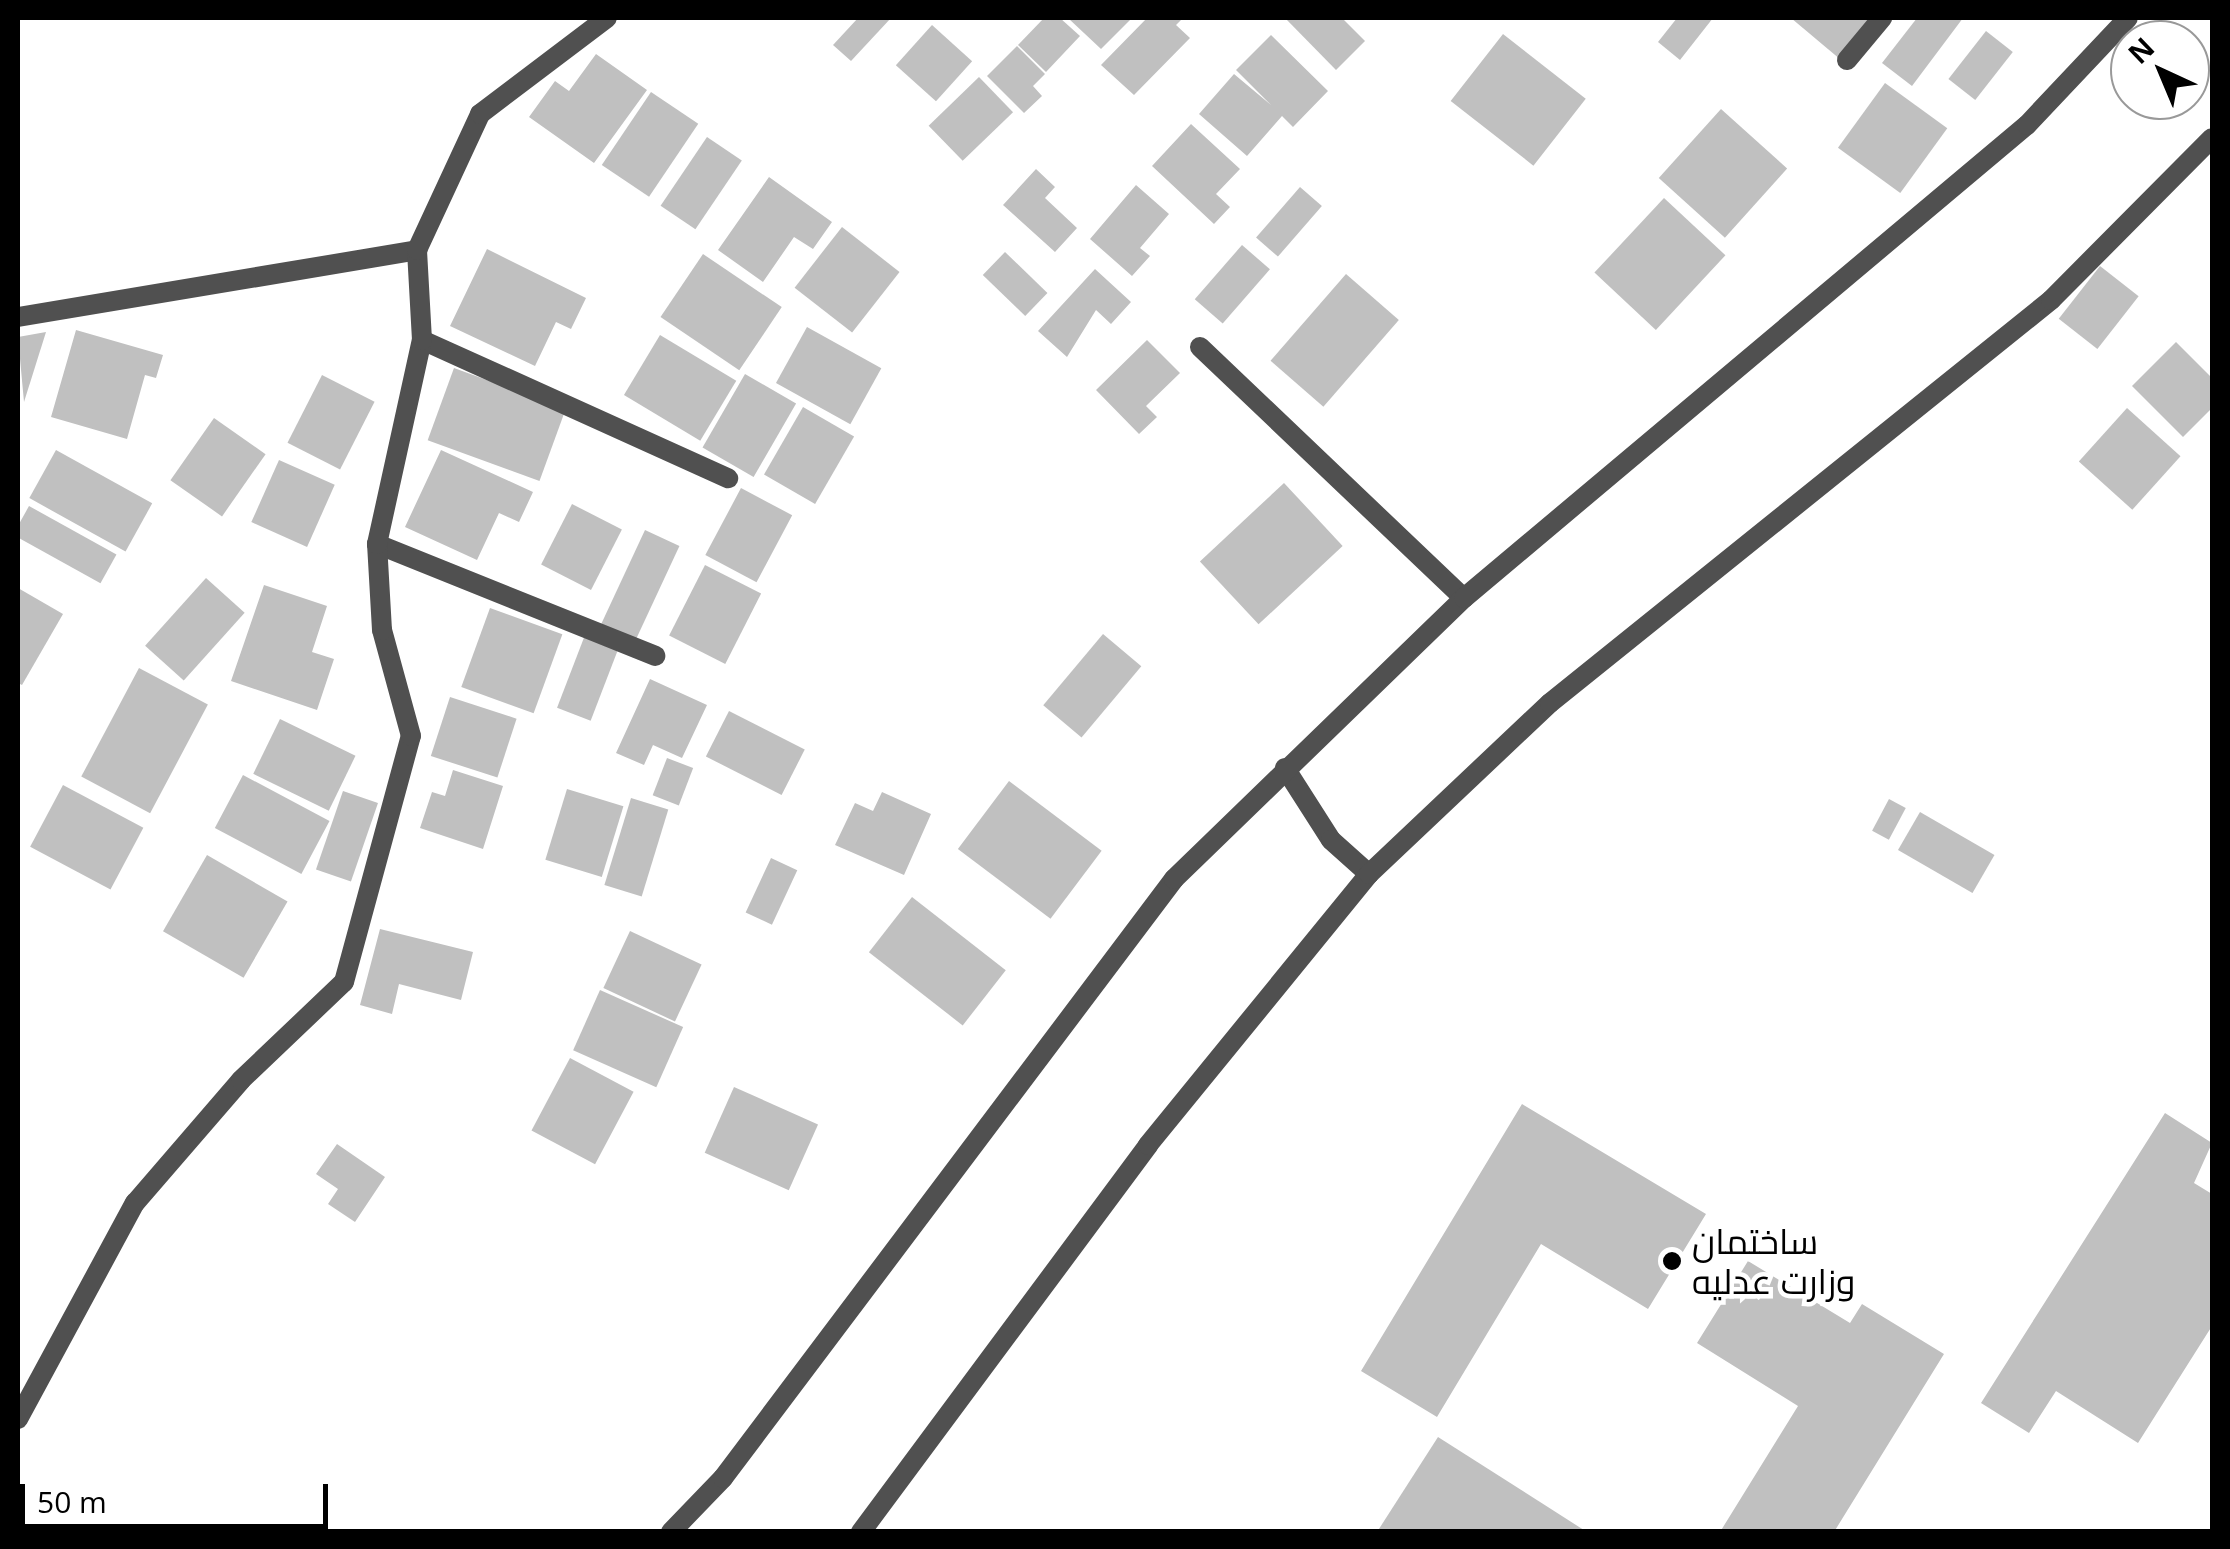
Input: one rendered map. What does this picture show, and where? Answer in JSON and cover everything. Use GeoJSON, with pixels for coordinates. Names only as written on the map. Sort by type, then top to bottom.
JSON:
{"type":"FeatureCollection","features":[{"type":"Feature","properties":{"kind":"street"},"geometry":{"type":"LineString","coordinates":[[18,1418],[135,1203],[344,982],[412,736],[382,630],[377,544],[422,340],[417,250],[480,114],[607,18]]}},
{"type":"Feature","properties":{"kind":"street"},"geometry":{"type":"LineString","coordinates":[[1847,60],[1882,18]]}},
{"type":"Feature","properties":{"kind":"street"},"geometry":{"type":"LineString","coordinates":[[671,1532],[723,1478],[1174,879],[1464,598],[2027,126],[2128,18]]}},
{"type":"Feature","properties":{"kind":"street"},"geometry":{"type":"LineString","coordinates":[[861,1532],[1148,1145],[1370,874],[1550,703],[2051,300],[2212,138]]}},
{"type":"Feature","properties":{"kind":"street"},"geometry":{"type":"LineString","coordinates":[[18,316],[417,250]]}},
{"type":"Feature","properties":{"kind":"street"},"geometry":{"type":"LineString","coordinates":[[422,340],[728,478]]}},
{"type":"Feature","properties":{"kind":"street"},"geometry":{"type":"LineString","coordinates":[[1200,348],[1464,598]]}},
{"type":"Feature","properties":{"kind":"street"},"geometry":{"type":"LineString","coordinates":[[377,544],[655,656]]}},
{"type":"Feature","properties":{"kind":"street"},"geometry":{"type":"LineString","coordinates":[[1285,768],[1331,840],[1370,874]]}},
{"type":"Feature","properties":{"kind":"building"},"geometry":{"type":"Polygon","coordinates":[[[858,18],[891,18],[851,61],[833,45],[858,18]]]}},
{"type":"Feature","properties":{"kind":"building"},"geometry":{"type":"Polygon","coordinates":[[[1044,18],[1060,18],[1080,36],[1046,72],[1018,45],[1044,18]]]}},
{"type":"Feature","properties":{"kind":"building"},"geometry":{"type":"Polygon","coordinates":[[[1068,18],[1132,18],[1101,49],[1068,18]]]}},
{"type":"Feature","properties":{"kind":"building"},"geometry":{"type":"Polygon","coordinates":[[[1147,18],[1183,18],[1176,25],[1190,38],[1134,95],[1101,65],[1147,18]]]}},
{"type":"Feature","properties":{"kind":"building"},"geometry":{"type":"Polygon","coordinates":[[[1285,18],[1342,18],[1365,41],[1336,70],[1285,18]]]}},
{"type":"Feature","properties":{"kind":"building"},"geometry":{"type":"Polygon","coordinates":[[[1677,18],[1713,18],[1680,60],[1658,42],[1677,18]]]}},
{"type":"Feature","properties":{"kind":"building"},"geometry":{"type":"Polygon","coordinates":[[[1791,18],[1877,18],[1841,60],[1791,18]]]}},
{"type":"Feature","properties":{"kind":"building"},"geometry":{"type":"Polygon","coordinates":[[[1917,18],[1963,18],[1912,86],[1882,63],[1917,18]]]}},
{"type":"Feature","properties":{"kind":"building"},"geometry":{"type":"Polygon","coordinates":[[[932,25],[972,61],[936,101],[896,65],[932,25]]]}},
{"type":"Feature","properties":{"kind":"building"},"geometry":{"type":"Polygon","coordinates":[[[1986,31],[2013,52],[1975,100],[1948,79],[1986,31]]]}},
{"type":"Feature","properties":{"kind":"building"},"geometry":{"type":"Polygon","coordinates":[[[1503,34],[1586,99],[1533,166],[1451,101],[1503,34]]]}},
{"type":"Feature","properties":{"kind":"building"},"geometry":{"type":"Polygon","coordinates":[[[1271,35],[1328,91],[1293,127],[1282,116],[1247,156],[1199,114],[1234,74],[1271,105],[1236,70],[1271,35]]]}},
{"type":"Feature","properties":{"kind":"building"},"geometry":{"type":"Polygon","coordinates":[[[1017,46],[1045,74],[1033,86],[1042,96],[1024,113],[987,76],[1017,46]]]}},
{"type":"Feature","properties":{"kind":"building"},"geometry":{"type":"Polygon","coordinates":[[[596,54],[647,90],[594,163],[529,117],[555,81],[569,91],[596,54]]]}},
{"type":"Feature","properties":{"kind":"building"},"geometry":{"type":"Polygon","coordinates":[[[979,77],[1013,112],[963,161],[929,126],[979,77]]]}},
{"type":"Feature","properties":{"kind":"building"},"geometry":{"type":"Polygon","coordinates":[[[1885,83],[1947,128],[1900,193],[1838,148],[1885,83]]]}},
{"type":"Feature","properties":{"kind":"building"},"geometry":{"type":"Polygon","coordinates":[[[651,92],[698,124],[649,197],[602,165],[651,92]]]}},
{"type":"Feature","properties":{"kind":"building"},"geometry":{"type":"Polygon","coordinates":[[[1721,109],[1787,169],[1725,238],[1659,178],[1721,109]]]}},
{"type":"Feature","properties":{"kind":"building"},"geometry":{"type":"Polygon","coordinates":[[[1191,124],[1240,169],[1216,194],[1230,207],[1214,224],[1152,166],[1191,124]]]}},
{"type":"Feature","properties":{"kind":"building"},"geometry":{"type":"Polygon","coordinates":[[[707,137],[742,160],[695,229],[661,206],[707,137]]]}},
{"type":"Feature","properties":{"kind":"building"},"geometry":{"type":"Polygon","coordinates":[[[1036,169],[1055,187],[1045,198],[1077,228],[1055,252],[1003,205],[1036,169]]]}},
{"type":"Feature","properties":{"kind":"building"},"geometry":{"type":"Polygon","coordinates":[[[769,177],[832,222],[813,249],[794,237],[763,282],[718,250],[769,177]]]}},
{"type":"Feature","properties":{"kind":"building"},"geometry":{"type":"Polygon","coordinates":[[[1136,185],[1169,214],[1140,248],[1150,256],[1132,276],[1090,239],[1136,185]]]}},
{"type":"Feature","properties":{"kind":"building"},"geometry":{"type":"Polygon","coordinates":[[[1300,187],[1322,206],[1278,257],[1256,238],[1300,187]]]}},
{"type":"Feature","properties":{"kind":"building"},"geometry":{"type":"Polygon","coordinates":[[[1664,198],[1725,255],[1656,330],[1594,273],[1664,198]]]}},
{"type":"Feature","properties":{"kind":"building"},"geometry":{"type":"Polygon","coordinates":[[[842,227],[900,272],[852,333],[795,288],[842,227]]]}},
{"type":"Feature","properties":{"kind":"building"},"geometry":{"type":"Polygon","coordinates":[[[1242,245],[1270,269],[1223,324],[1195,299],[1242,245]]]}},
{"type":"Feature","properties":{"kind":"building"},"geometry":{"type":"Polygon","coordinates":[[[487,249],[586,298],[571,329],[556,322],[535,366],[450,326],[487,249]]]}},
{"type":"Feature","properties":{"kind":"building"},"geometry":{"type":"Polygon","coordinates":[[[1005,252],[1047,293],[1025,316],[983,275],[1005,252]]]}},
{"type":"Feature","properties":{"kind":"building"},"geometry":{"type":"Polygon","coordinates":[[[703,254],[782,307],[739,370],[661,317],[703,254]]]}},
{"type":"Feature","properties":{"kind":"building"},"geometry":{"type":"Polygon","coordinates":[[[2100,266],[2139,296],[2097,349],[2059,319],[2100,266]]]}},
{"type":"Feature","properties":{"kind":"building"},"geometry":{"type":"Polygon","coordinates":[[[1095,269],[1131,302],[1111,324],[1096,310],[1067,357],[1038,331],[1095,269]]]}},
{"type":"Feature","properties":{"kind":"building"},"geometry":{"type":"Polygon","coordinates":[[[1346,274],[1399,320],[1323,407],[1271,361],[1346,274]]]}},
{"type":"Feature","properties":{"kind":"building"},"geometry":{"type":"Polygon","coordinates":[[[807,327],[881,368],[850,424],[776,383],[807,327]]]}},
{"type":"Feature","properties":{"kind":"building"},"geometry":{"type":"Polygon","coordinates":[[[76,330],[163,355],[156,378],[145,375],[127,439],[51,417],[76,330]]]}},
{"type":"Feature","properties":{"kind":"building"},"geometry":{"type":"Polygon","coordinates":[[[46,332],[24,402],[18,337],[46,332]]]}},
{"type":"Feature","properties":{"kind":"building"},"geometry":{"type":"Polygon","coordinates":[[[660,335],[736,381],[700,441],[624,395],[660,335]]]}},
{"type":"Feature","properties":{"kind":"building"},"geometry":{"type":"Polygon","coordinates":[[[1147,340],[1180,373],[1146,406],[1157,417],[1139,434],[1096,390],[1147,340]]]}},
{"type":"Feature","properties":{"kind":"building"},"geometry":{"type":"Polygon","coordinates":[[[2176,342],[2212,378],[2212,408],[2183,437],[2132,386],[2176,342]]]}},
{"type":"Feature","properties":{"kind":"building"},"geometry":{"type":"Polygon","coordinates":[[[454,368],[566,409],[539,481],[428,440],[454,368]]]}},
{"type":"Feature","properties":{"kind":"building"},"geometry":{"type":"Polygon","coordinates":[[[745,374],[796,404],[754,477],[702,448],[745,374]]]}},
{"type":"Feature","properties":{"kind":"building"},"geometry":{"type":"Polygon","coordinates":[[[322,375],[375,402],[340,470],[287,443],[322,375]]]}},
{"type":"Feature","properties":{"kind":"building"},"geometry":{"type":"Polygon","coordinates":[[[803,407],[854,436],[815,504],[764,475],[803,407]]]}},
{"type":"Feature","properties":{"kind":"building"},"geometry":{"type":"Polygon","coordinates":[[[2127,408],[2181,456],[2132,510],[2079,462],[2127,408]]]}},
{"type":"Feature","properties":{"kind":"building"},"geometry":{"type":"Polygon","coordinates":[[[214,418],[266,454],[222,516],[170,480],[214,418]]]}},
{"type":"Feature","properties":{"kind":"building"},"geometry":{"type":"Polygon","coordinates":[[[56,450],[152,503],[126,551],[29,498],[56,450]]]}},
{"type":"Feature","properties":{"kind":"building"},"geometry":{"type":"Polygon","coordinates":[[[441,450],[533,492],[519,522],[499,513],[477,560],[405,527],[441,450]]]}},
{"type":"Feature","properties":{"kind":"building"},"geometry":{"type":"Polygon","coordinates":[[[279,460],[335,485],[307,547],[251,522],[279,460]]]}},
{"type":"Feature","properties":{"kind":"building"},"geometry":{"type":"Polygon","coordinates":[[[1284,483],[1343,546],[1259,624],[1200,561],[1284,483]]]}},
{"type":"Feature","properties":{"kind":"building"},"geometry":{"type":"Polygon","coordinates":[[[741,488],[792,515],[757,582],[705,555],[741,488]]]}},
{"type":"Feature","properties":{"kind":"building"},"geometry":{"type":"Polygon","coordinates":[[[572,504],[622,529],[591,590],[541,565],[572,504]]]}},
{"type":"Feature","properties":{"kind":"building"},"geometry":{"type":"Polygon","coordinates":[[[29,506],[116,554],[100,583],[18,538],[18,526],[29,506]]]}},
{"type":"Feature","properties":{"kind":"building"},"geometry":{"type":"Polygon","coordinates":[[[645,530],[679,546],[635,641],[601,625],[645,530]]]}},
{"type":"Feature","properties":{"kind":"building"},"geometry":{"type":"Polygon","coordinates":[[[705,565],[761,594],[725,664],[669,635],[705,565]]]}},
{"type":"Feature","properties":{"kind":"building"},"geometry":{"type":"Polygon","coordinates":[[[206,578],[245,613],[184,680],[145,646],[206,578]]]}},
{"type":"Feature","properties":{"kind":"building"},"geometry":{"type":"Polygon","coordinates":[[[264,585],[327,606],[312,652],[334,659],[317,710],[231,681],[264,585]]]}},
{"type":"Feature","properties":{"kind":"building"},"geometry":{"type":"Polygon","coordinates":[[[18,588],[63,614],[22,685],[18,683],[18,588]]]}},
{"type":"Feature","properties":{"kind":"building"},"geometry":{"type":"Polygon","coordinates":[[[490,608],[562,634],[534,713],[461,687],[490,608]]]}},
{"type":"Feature","properties":{"kind":"building"},"geometry":{"type":"Polygon","coordinates":[[[1103,634],[1141,666],[1082,737],[1043,705],[1103,634]]]}},
{"type":"Feature","properties":{"kind":"building"},"geometry":{"type":"Polygon","coordinates":[[[585,635],[619,648],[591,721],[557,708],[585,635]]]}},
{"type":"Feature","properties":{"kind":"building"},"geometry":{"type":"Polygon","coordinates":[[[139,668],[208,705],[150,813],[81,777],[139,668]]]}},
{"type":"Feature","properties":{"kind":"building"},"geometry":{"type":"Polygon","coordinates":[[[650,679],[707,705],[682,758],[653,745],[644,765],[616,753],[650,679]]]}},
{"type":"Feature","properties":{"kind":"building"},"geometry":{"type":"Polygon","coordinates":[[[450,697],[517,719],[497,778],[431,756],[450,697]]]}},
{"type":"Feature","properties":{"kind":"building"},"geometry":{"type":"Polygon","coordinates":[[[729,711],[805,750],[782,795],[706,756],[729,711]]]}},
{"type":"Feature","properties":{"kind":"building"},"geometry":{"type":"Polygon","coordinates":[[[280,719],[355,756],[329,811],[253,774],[280,719]]]}},
{"type":"Feature","properties":{"kind":"building"},"geometry":{"type":"Polygon","coordinates":[[[667,758],[693,768],[679,805],[653,795],[667,758]]]}},
{"type":"Feature","properties":{"kind":"building"},"geometry":{"type":"Polygon","coordinates":[[[453,770],[503,786],[483,849],[420,828],[432,792],[445,796],[453,770]]]}},
{"type":"Feature","properties":{"kind":"building"},"geometry":{"type":"Polygon","coordinates":[[[243,775],[330,821],[301,874],[215,828],[243,775]]]}},
{"type":"Feature","properties":{"kind":"building"},"geometry":{"type":"Polygon","coordinates":[[[1009,781],[1102,851],[1050,919],[958,849],[1009,781]]]}},
{"type":"Feature","properties":{"kind":"building"},"geometry":{"type":"Polygon","coordinates":[[[63,785],[143,828],[110,890],[30,847],[63,785]]]}},
{"type":"Feature","properties":{"kind":"building"},"geometry":{"type":"Polygon","coordinates":[[[567,789],[623,806],[602,877],[545,860],[567,789]]]}},
{"type":"Feature","properties":{"kind":"building"},"geometry":{"type":"Polygon","coordinates":[[[343,791],[378,803],[351,882],[316,869],[343,791]]]}},
{"type":"Feature","properties":{"kind":"building"},"geometry":{"type":"Polygon","coordinates":[[[882,792],[931,814],[904,875],[835,845],[855,803],[873,811],[882,792]]]}},
{"type":"Feature","properties":{"kind":"building"},"geometry":{"type":"Polygon","coordinates":[[[631,798],[668,809],[642,896],[604,885],[631,798]]]}},
{"type":"Feature","properties":{"kind":"building"},"geometry":{"type":"Polygon","coordinates":[[[1889,799],[1906,808],[1889,840],[1872,831],[1889,799]]]}},
{"type":"Feature","properties":{"kind":"building"},"geometry":{"type":"Polygon","coordinates":[[[1920,812],[1994,855],[1972,893],[1898,850],[1920,812]]]}},
{"type":"Feature","properties":{"kind":"building"},"geometry":{"type":"Polygon","coordinates":[[[207,855],[288,902],[244,978],[163,931],[207,855]]]}},
{"type":"Feature","properties":{"kind":"building"},"geometry":{"type":"Polygon","coordinates":[[[771,858],[797,870],[772,925],[746,912],[771,858]]]}},
{"type":"Feature","properties":{"kind":"building"},"geometry":{"type":"Polygon","coordinates":[[[912,897],[1006,970],[963,1025],[869,952],[912,897]]]}},
{"type":"Feature","properties":{"kind":"building"},"geometry":{"type":"Polygon","coordinates":[[[380,929],[473,952],[461,1000],[399,984],[392,1014],[360,1005],[380,929]]]}},
{"type":"Feature","properties":{"kind":"building"},"geometry":{"type":"Polygon","coordinates":[[[630,931],[702,964],[675,1021],[603,988],[630,931]]]}},
{"type":"Feature","properties":{"kind":"building"},"geometry":{"type":"Polygon","coordinates":[[[600,990],[683,1027],[656,1087],[573,1050],[600,990]]]}},
{"type":"Feature","properties":{"kind":"building"},"geometry":{"type":"Polygon","coordinates":[[[570,1058],[634,1092],[595,1164],[532,1130],[570,1058]]]}},
{"type":"Feature","properties":{"kind":"building"},"geometry":{"type":"Polygon","coordinates":[[[734,1087],[818,1124],[789,1190],[705,1153],[734,1087]]]}},
{"type":"Feature","properties":{"kind":"building"},"geometry":{"type":"Polygon","coordinates":[[[1522,1104],[1706,1214],[1648,1309],[1541,1244],[1437,1417],[1361,1371],[1522,1104]]]}},
{"type":"Feature","properties":{"kind":"building"},"geometry":{"type":"Polygon","coordinates":[[[2165,1113],[2212,1143],[2194,1183],[2212,1194],[2212,1326],[2138,1443],[2056,1391],[2029,1433],[1981,1403],[2165,1113]]]}},
{"type":"Feature","properties":{"kind":"building"},"geometry":{"type":"Polygon","coordinates":[[[337,1144],[385,1177],[355,1222],[328,1204],[338,1189],[316,1174],[337,1144]]]}},
{"type":"Feature","properties":{"kind":"building"},"geometry":{"type":"Polygon","coordinates":[[[1748,1261],[1850,1323],[1862,1304],[1944,1354],[1834,1532],[1720,1532],[1798,1406],[1697,1343],[1748,1261]]]}},
{"type":"Feature","properties":{"kind":"building"},"geometry":{"type":"Polygon","coordinates":[[[1438,1437],[1587,1532],[1377,1532],[1438,1437]]]}},
{"type":"Feature","properties":{"kind":"place","name":"ساختمان وزارت عدلیه"},"geometry":{"type":"Point","coordinates":[1672,1261]}}]}
